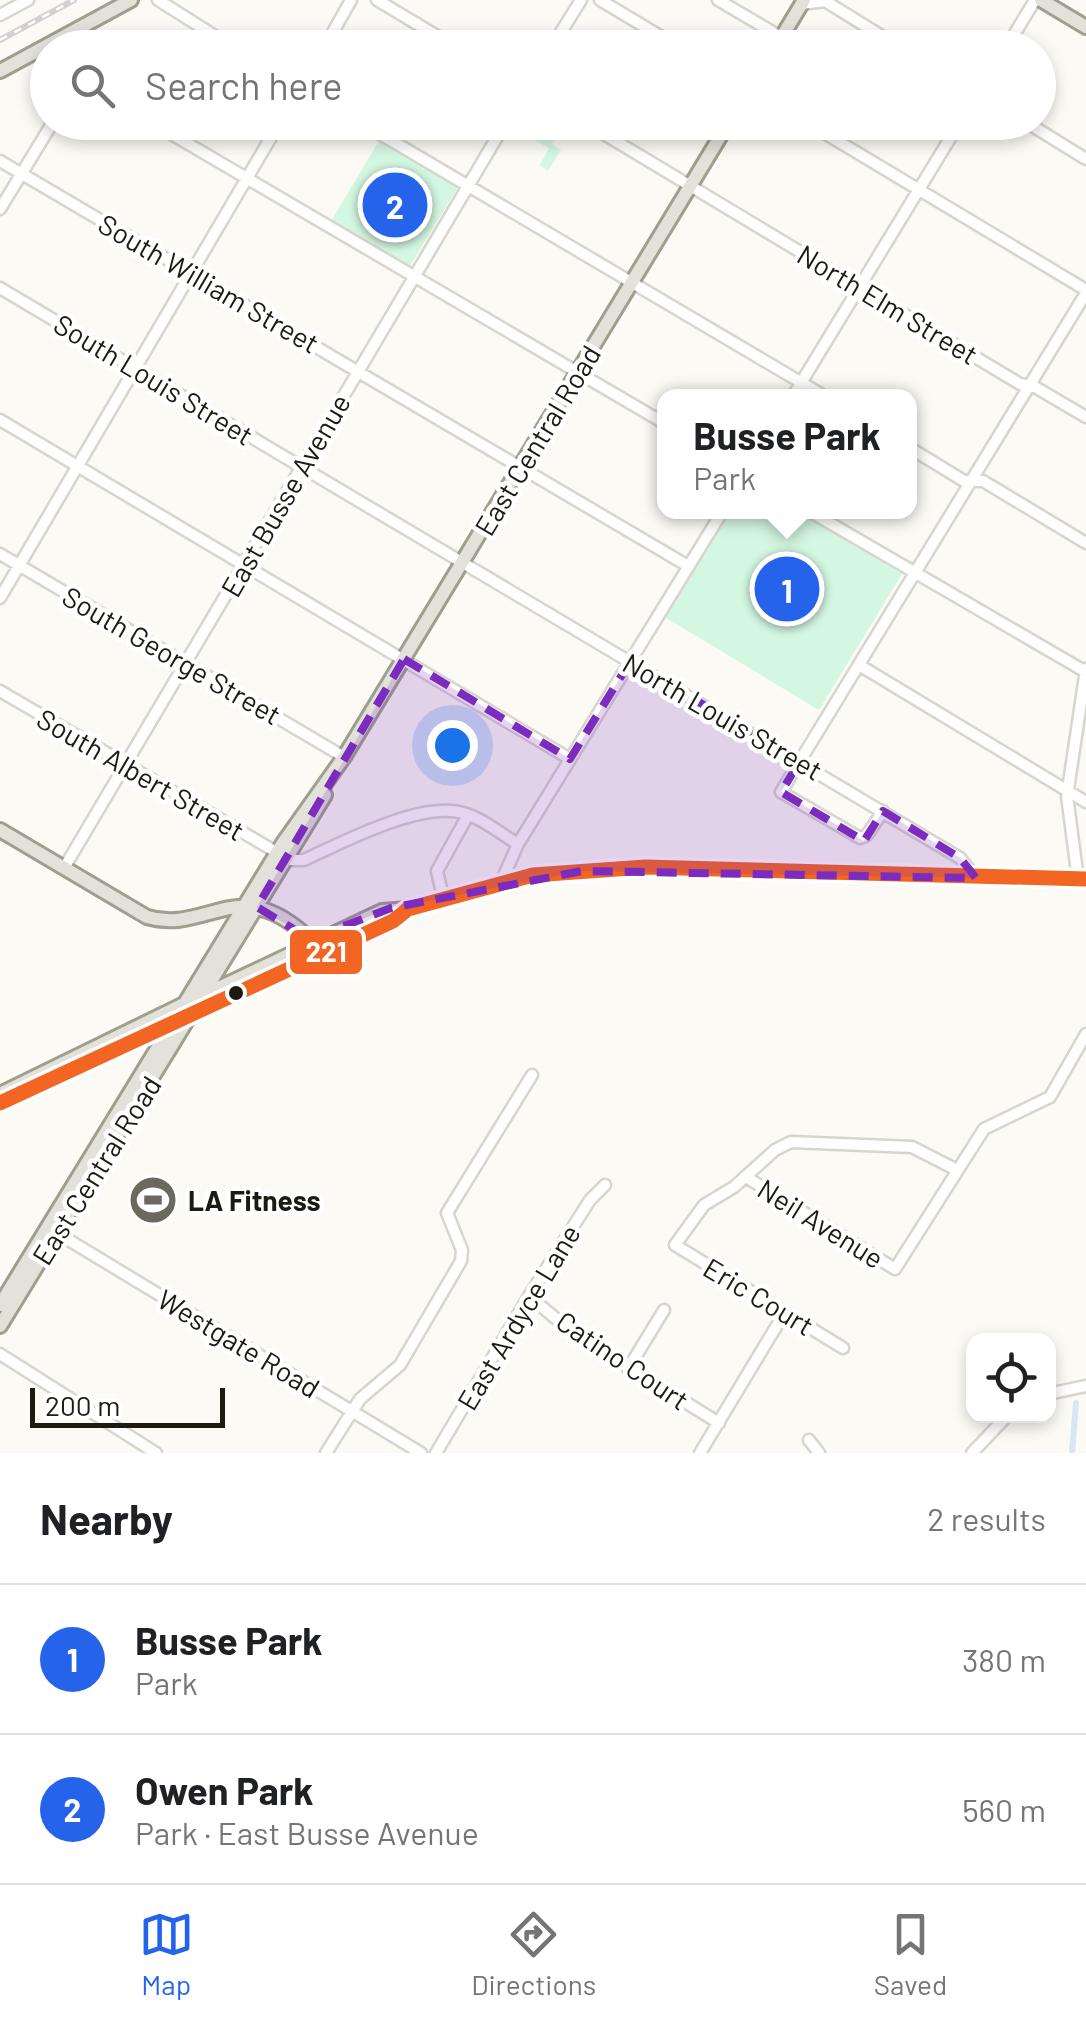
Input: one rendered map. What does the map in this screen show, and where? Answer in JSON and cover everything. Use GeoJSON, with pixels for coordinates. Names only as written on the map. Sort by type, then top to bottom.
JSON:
{"type":"FeatureCollection","features":[{"type":"Feature","properties":{"kind":"main road"},"geometry":{"type":"LineString","coordinates":[[83,30],[131,0]]}},
{"type":"Feature","properties":{"kind":"main road"},"geometry":{"type":"LineString","coordinates":[[1038,0],[1086,27]]}},
{"type":"Feature","properties":{"kind":"main road"},"geometry":{"type":"LineString","coordinates":[[786,30],[803,2]]}},
{"type":"Feature","properties":{"kind":"main road"},"geometry":{"type":"LineString","coordinates":[[0,71],[30,60]]}},
{"type":"Feature","properties":{"kind":"main road","name":"East Central Road"},"geometry":{"type":"LineString","coordinates":[[0,1326],[188,1008],[719,140]]}},
{"type":"Feature","properties":{"kind":"main road"},"geometry":{"type":"LineString","coordinates":[[0,830],[156,920],[251,906],[313,942]]}},
{"type":"Feature","properties":{"kind":"main road"},"geometry":{"type":"LineString","coordinates":[[0,1094],[188,1008],[393,922],[408,909],[501,882],[645,867],[1082,879]]}},
{"type":"Feature","properties":{"kind":"main road","name":"East Central Road"},"geometry":{"type":"LineString","coordinates":[[0,1305],[148,1062],[188,1008],[230,930],[251,906]]}},
{"type":"Feature","properties":{"kind":"main road"},"geometry":{"type":"LineString","coordinates":[[0,1104],[313,942],[391,908],[408,909]]}},
{"type":"Feature","properties":{"kind":"main road"},"geometry":{"type":"LineString","coordinates":[[212,910],[228,922],[230,930]]}},
{"type":"Feature","properties":{"kind":"main road"},"geometry":{"type":"LineString","coordinates":[[86,1062],[136,1047],[145,1050],[148,1062]]}},
{"type":"Feature","properties":{"kind":"street"},"geometry":{"type":"LineString","coordinates":[[0,15],[28,0]]}},
{"type":"Feature","properties":{"kind":"street"},"geometry":{"type":"LineString","coordinates":[[158,0],[206,30]]}},
{"type":"Feature","properties":{"kind":"street"},"geometry":{"type":"LineString","coordinates":[[334,30],[351,0]]}},
{"type":"Feature","properties":{"kind":"street"},"geometry":{"type":"LineString","coordinates":[[378,0],[427,30]]}},
{"type":"Feature","properties":{"kind":"street"},"geometry":{"type":"LineString","coordinates":[[562,30],[580,0]]}},
{"type":"Feature","properties":{"kind":"street"},"geometry":{"type":"LineString","coordinates":[[600,0],[650,30]]}},
{"type":"Feature","properties":{"kind":"street"},"geometry":{"type":"LineString","coordinates":[[718,0],[761,30]]}},
{"type":"Feature","properties":{"kind":"street"},"geometry":{"type":"LineString","coordinates":[[1018,30],[1038,0]]}},
{"type":"Feature","properties":{"kind":"street"},"geometry":{"type":"LineString","coordinates":[[803,2],[825,1],[872,30]]}},
{"type":"Feature","properties":{"kind":"street"},"geometry":{"type":"LineString","coordinates":[[0,209],[41,140]]}},
{"type":"Feature","properties":{"kind":"street"},"geometry":{"type":"LineString","coordinates":[[181,140],[657,419]]}},
{"type":"Feature","properties":{"kind":"street"},"geometry":{"type":"LineString","coordinates":[[0,598],[270,140]]}},
{"type":"Feature","properties":{"kind":"street"},"geometry":{"type":"LineString","coordinates":[[391,140],[812,389]]}},
{"type":"Feature","properties":{"kind":"street","name":"East Busse Avenue"},"geometry":{"type":"LineString","coordinates":[[64,868],[495,140]]}},
{"type":"Feature","properties":{"kind":"street","name":"North Elm Street"},"geometry":{"type":"LineString","coordinates":[[614,140],[1022,385],[1030,385],[1086,417]]}},
{"type":"Feature","properties":{"kind":"street"},"geometry":{"type":"LineString","coordinates":[[836,140],[1086,292],[781,792],[858,838],[867,835],[883,811]]}},
{"type":"Feature","properties":{"kind":"street"},"geometry":{"type":"LineString","coordinates":[[797,389],[949,140]]}},
{"type":"Feature","properties":{"kind":"street"},"geometry":{"type":"LineString","coordinates":[[1056,140],[1086,158]]}},
{"type":"Feature","properties":{"kind":"street","name":"South William Street"},"geometry":{"type":"LineString","coordinates":[[0,161],[688,566]]}},
{"type":"Feature","properties":{"kind":"street","name":"South Louis Street"},"geometry":{"type":"LineString","coordinates":[[0,288],[463,562]]}},
{"type":"Feature","properties":{"kind":"street"},"geometry":{"type":"LineString","coordinates":[[0,420],[570,760]]}},
{"type":"Feature","properties":{"kind":"street"},"geometry":{"type":"LineString","coordinates":[[917,452],[964,481],[973,478],[1086,543]]}},
{"type":"Feature","properties":{"kind":"street"},"geometry":{"type":"LineString","coordinates":[[501,882],[518,844],[718,519]]}},
{"type":"Feature","properties":{"kind":"street"},"geometry":{"type":"LineString","coordinates":[[823,519],[1086,671],[1067,791],[1082,879]]}},
{"type":"Feature","properties":{"kind":"street","name":"South George Street"},"geometry":{"type":"LineString","coordinates":[[0,554],[344,757]]}},
{"type":"Feature","properties":{"kind":"street","name":"North Louis Street"},"geometry":{"type":"LineString","coordinates":[[463,562],[960,858],[976,878]]}},
{"type":"Feature","properties":{"kind":"street"},"geometry":{"type":"LineString","coordinates":[[859,665],[1086,802]]}},
{"type":"Feature","properties":{"kind":"street","name":"South Albert Street"},"geometry":{"type":"LineString","coordinates":[[0,691],[281,856]]}},
{"type":"Feature","properties":{"kind":"street"},"geometry":{"type":"LineString","coordinates":[[281,856],[302,861],[425,813],[468,815],[518,844]]}},
{"type":"Feature","properties":{"kind":"street"},"geometry":{"type":"LineString","coordinates":[[443,897],[438,871],[468,815]]}},
{"type":"Feature","properties":{"kind":"street"},"geometry":{"type":"LineString","coordinates":[[746,1176],[775,1150],[806,1142],[912,1147],[955,1170],[984,1129],[1050,1097],[1086,1034]]}},
{"type":"Feature","properties":{"kind":"street"},"geometry":{"type":"LineString","coordinates":[[326,1453],[365,1393],[400,1365],[462,1260],[446,1213],[532,1075]]}},
{"type":"Feature","properties":{"kind":"street","name":"Neil Avenue"},"geometry":{"type":"LineString","coordinates":[[746,1176],[895,1269],[955,1170]]}},
{"type":"Feature","properties":{"kind":"street","name":"Eric Court"},"geometry":{"type":"LineString","coordinates":[[746,1176],[704,1205],[675,1245],[843,1348]]}},
{"type":"Feature","properties":{"kind":"street","name":"East Ardyce Lane"},"geometry":{"type":"LineString","coordinates":[[436,1453],[529,1296],[590,1200],[605,1185]]}},
{"type":"Feature","properties":{"kind":"street","name":"Westgate Road"},"geometry":{"type":"LineString","coordinates":[[57,1233],[421,1453]]}},
{"type":"Feature","properties":{"kind":"street","name":"Catino Court"},"geometry":{"type":"LineString","coordinates":[[529,1296],[573,1333],[718,1423]]}},
{"type":"Feature","properties":{"kind":"street"},"geometry":{"type":"LineString","coordinates":[[628,1369],[664,1310]]}},
{"type":"Feature","properties":{"kind":"street"},"geometry":{"type":"LineString","coordinates":[[700,1453],[785,1312]]}},
{"type":"Feature","properties":{"kind":"street"},"geometry":{"type":"LineString","coordinates":[[0,1354],[156,1453]]}},
{"type":"Feature","properties":{"kind":"street"},"geometry":{"type":"LineString","coordinates":[[1056,1392],[1086,1386]]}},
{"type":"Feature","properties":{"kind":"street"},"geometry":{"type":"LineString","coordinates":[[972,1453],[1000,1423]]}},
{"type":"Feature","properties":{"kind":"street"},"geometry":{"type":"LineString","coordinates":[[809,1440],[819,1453]]}},
{"type":"Feature","properties":{"kind":"highlighted area"},"geometry":{"type":"Polygon","coordinates":[[[404,659],[570,759],[630,662],[800,761],[781,792],[864,841],[883,811],[960,858],[976,878],[582,871],[391,908],[310,939],[257,907],[404,659]]]}},
{"type":"Feature","properties":{"kind":"green space"},"geometry":{"type":"Polygon","coordinates":[[[379,140],[459,186],[408,269],[330,223],[379,140]]]}},
{"type":"Feature","properties":{"kind":"green space"},"geometry":{"type":"Polygon","coordinates":[[[535,140],[554,140],[552,144],[561,150],[548,171],[540,165],[549,148],[535,140]]]}},
{"type":"Feature","properties":{"kind":"green space"},"geometry":{"type":"Polygon","coordinates":[[[723,519],[812,519],[902,574],[819,710],[663,616],[723,519]]]}},
{"type":"Feature","properties":{"kind":"waterway"},"geometry":{"type":"LineString","coordinates":[[1072,1453],[1076,1403]]}},
{"type":"Feature","properties":{"kind":"railway"},"geometry":{"type":"LineString","coordinates":[[0,40],[74,0]]}},
{"type":"Feature","properties":{"kind":"transit line","name":"221"},"geometry":{"type":"LineString","coordinates":[[0,1103],[393,921],[408,909],[533,875],[645,867],[1086,879]]}},
{"type":"Feature","properties":{"kind":"place","name":"Owen Park"},"geometry":{"type":"Point","coordinates":[395,205]}},
{"type":"Feature","properties":{"kind":"place","name":"Busse Park"},"geometry":{"type":"Point","coordinates":[787,589]}},
{"type":"Feature","properties":{"kind":"place","name":"LA Fitness"},"geometry":{"type":"Point","coordinates":[153,1200]}}]}
